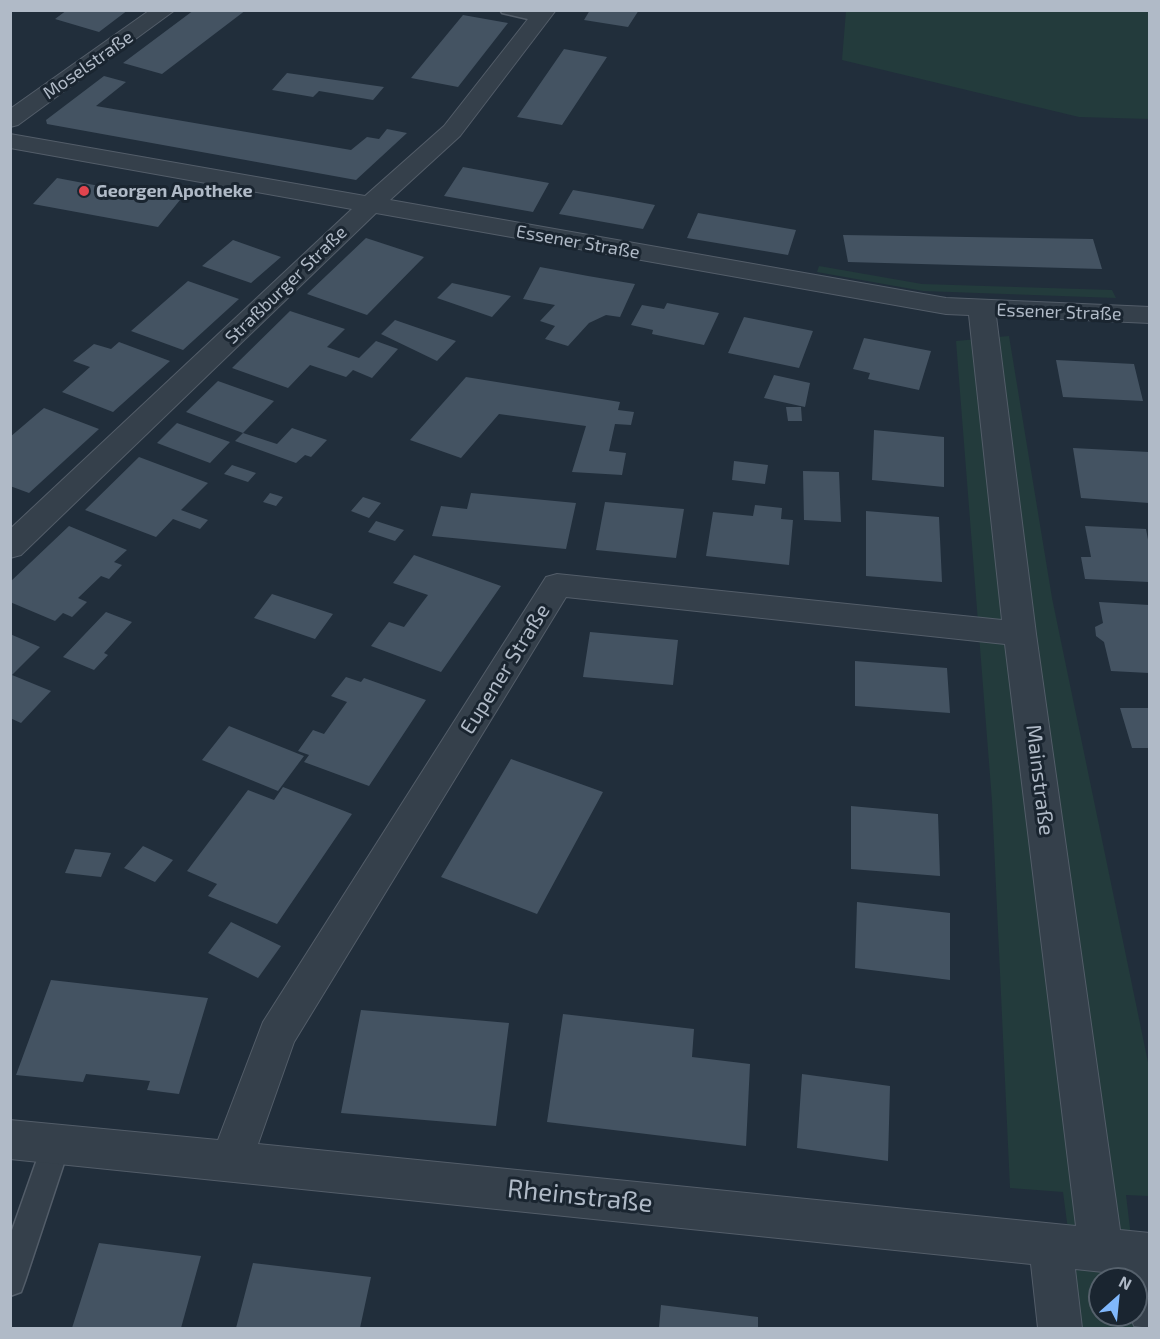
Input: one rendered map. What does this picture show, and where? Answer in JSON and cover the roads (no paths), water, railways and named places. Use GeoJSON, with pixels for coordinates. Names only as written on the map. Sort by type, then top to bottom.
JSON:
{"type":"FeatureCollection","features":[{"type":"Feature","properties":{"kind":"street","name":"Moselstraße"},"geometry":{"type":"LineString","coordinates":[[10,120],[165,10]]}},
{"type":"Feature","properties":{"kind":"street","name":"Straßburger Straße"},"geometry":{"type":"LineString","coordinates":[[10,547],[369,206],[452,131],[543,14]]}},
{"type":"Feature","properties":{"kind":"street","name":"Essener Straße"},"geometry":{"type":"LineString","coordinates":[[10,141],[934,304],[982,309],[1149,315]]}},
{"type":"Feature","properties":{"kind":"street","name":"Mainstraße"},"geometry":{"type":"LineString","coordinates":[[982,309],[1020,634],[1131,1253],[1149,1310]]}},
{"type":"Feature","properties":{"kind":"street","name":"Eupener Straße"},"geometry":{"type":"LineString","coordinates":[[232,1160],[277,1035],[557,585],[1020,634]]}},
{"type":"Feature","properties":{"kind":"street","name":"Rheinstraße"},"geometry":{"type":"LineString","coordinates":[[10,1139],[1131,1253]]}},
{"type":"Feature","properties":{"kind":"street"},"geometry":{"type":"LineString","coordinates":[[1050,1245],[1060,1329]]}},
{"type":"Feature","properties":{"kind":"lane"},"geometry":{"type":"LineString","coordinates":[[507,10],[543,14]]}},
{"type":"Feature","properties":{"kind":"lane"},"geometry":{"type":"LineString","coordinates":[[10,1281],[56,1145]]}},
{"type":"Feature","properties":{"kind":"place","name":"Georgen Apotheke"},"geometry":{"type":"Point","coordinates":[84,191]}}]}
